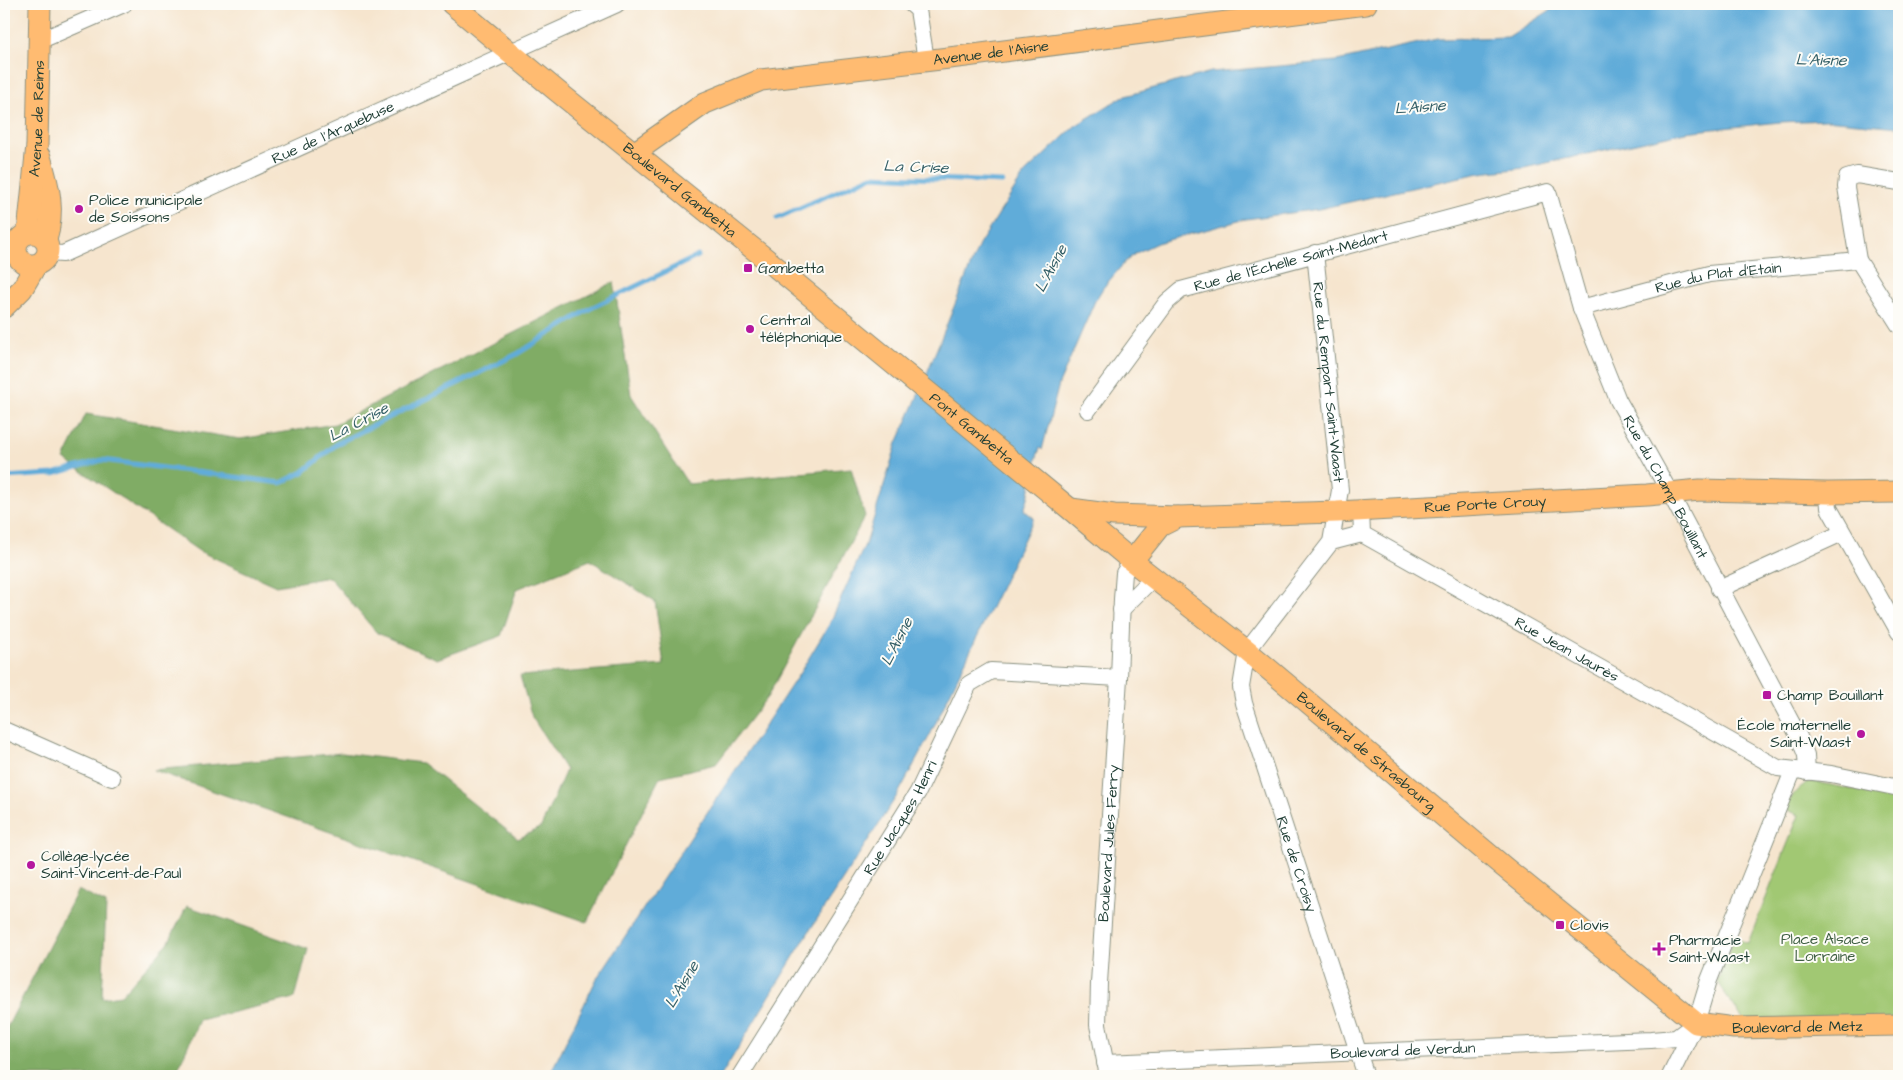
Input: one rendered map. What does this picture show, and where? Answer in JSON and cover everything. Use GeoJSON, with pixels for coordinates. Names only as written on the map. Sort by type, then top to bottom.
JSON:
{"type":"FeatureCollection","features":[{"type":"Feature","properties":{"kind":"main road","name":"Avenue de Reims"},"geometry":{"type":"LineString","coordinates":[[36,251],[51,224],[48,185],[37,145],[40,4]]}},
{"type":"Feature","properties":{"kind":"main road","name":"Boulevard Gambetta"},"geometry":{"type":"LineString","coordinates":[[452,4],[908,376]]}},
{"type":"Feature","properties":{"kind":"main road","name":"Avenue de l'Aisne"},"geometry":{"type":"LineString","coordinates":[[634,153],[705,103],[761,80],[966,56],[1366,4]]}},
{"type":"Feature","properties":{"kind":"main road"},"geometry":{"type":"LineString","coordinates":[[7,303],[22,289],[36,251]]}},
{"type":"Feature","properties":{"kind":"main road","name":"Pont Gambetta"},"geometry":{"type":"LineString","coordinates":[[908,376],[1036,481]]}},
{"type":"Feature","properties":{"kind":"main road","name":"Boulevard de Strasbourg"},"geometry":{"type":"LineString","coordinates":[[1036,481],[1132,562],[1247,651],[1504,867],[1696,1023]]}},
{"type":"Feature","properties":{"kind":"main road","name":"Rue Porte Crouy"},"geometry":{"type":"LineString","coordinates":[[1070,509],[1114,515],[1178,517],[1337,512],[1700,490],[1828,493],[1899,492]]}},
{"type":"Feature","properties":{"kind":"main road"},"geometry":{"type":"LineString","coordinates":[[1132,562],[1160,526],[1178,517]]}},
{"type":"Feature","properties":{"kind":"main road","name":"Boulevard de Metz"},"geometry":{"type":"LineString","coordinates":[[1696,1023],[1734,1028],[1899,1025]]}},
{"type":"Feature","properties":{"kind":"street"},"geometry":{"type":"LineString","coordinates":[[39,41],[124,4]]}},
{"type":"Feature","properties":{"kind":"street","name":"Rue de l'Arquebuse"},"geometry":{"type":"LineString","coordinates":[[36,251],[62,254],[617,4]]}},
{"type":"Feature","properties":{"kind":"street"},"geometry":{"type":"LineString","coordinates":[[911,4],[918,10],[926,60]]}},
{"type":"Feature","properties":{"kind":"street"},"geometry":{"type":"LineString","coordinates":[[1899,182],[1857,175],[1847,178],[1846,187],[1858,260],[1899,326]]}},
{"type":"Feature","properties":{"kind":"street","name":"Rue de l'Échelle Saint-Médart"},"geometry":{"type":"LineString","coordinates":[[1088,410],[1167,302],[1181,290],[1548,192]]}},
{"type":"Feature","properties":{"kind":"street","name":"Rue du Champ Bouillant"},"geometry":{"type":"LineString","coordinates":[[1548,192],[1581,308],[1618,400],[1670,493],[1719,589],[1799,737],[1806,755],[1800,772]]}},
{"type":"Feature","properties":{"kind":"street","name":"Rue du Rempart Saint-Waast"},"geometry":{"type":"LineString","coordinates":[[1315,253],[1340,490],[1331,542]]}},
{"type":"Feature","properties":{"kind":"street","name":"Rue du Plat d'Etain"},"geometry":{"type":"LineString","coordinates":[[1581,308],[1709,274],[1858,260]]}},
{"type":"Feature","properties":{"kind":"street"},"geometry":{"type":"LineString","coordinates":[[1828,493],[1829,508],[1899,632]]}},
{"type":"Feature","properties":{"kind":"street"},"geometry":{"type":"LineString","coordinates":[[1247,651],[1331,542],[1362,534],[1361,510]]}},
{"type":"Feature","properties":{"kind":"street"},"geometry":{"type":"LineString","coordinates":[[1719,589],[1842,533]]}},
{"type":"Feature","properties":{"kind":"street","name":"Rue Jean Jaurès"},"geometry":{"type":"LineString","coordinates":[[1362,534],[1778,768],[1831,774],[1899,788]]}},
{"type":"Feature","properties":{"kind":"street","name":"Boulevard Jules Ferry"},"geometry":{"type":"LineString","coordinates":[[1107,1070],[1098,1025],[1099,983],[1124,574],[1132,562]]}},
{"type":"Feature","properties":{"kind":"street"},"geometry":{"type":"LineString","coordinates":[[1122,610],[1153,578]]}},
{"type":"Feature","properties":{"kind":"street","name":"Rue de Croisy"},"geometry":{"type":"LineString","coordinates":[[1247,651],[1241,687],[1244,703],[1366,1076]]}},
{"type":"Feature","properties":{"kind":"street","name":"Rue Jacques Henri"},"geometry":{"type":"LineString","coordinates":[[740,1076],[918,792],[970,684],[991,671],[1119,678]]}},
{"type":"Feature","properties":{"kind":"street"},"geometry":{"type":"LineString","coordinates":[[4,730],[112,778]]}},
{"type":"Feature","properties":{"kind":"street"},"geometry":{"type":"LineString","coordinates":[[1670,1076],[1696,1023],[1709,980],[1800,772]]}},
{"type":"Feature","properties":{"kind":"street","name":"Boulevard de Verdun"},"geometry":{"type":"LineString","coordinates":[[1107,1070],[1358,1052],[1676,1038],[1696,1023]]}},
{"type":"Feature","properties":{"kind":"green space"},"geometry":{"type":"Polygon","coordinates":[[[614,282],[631,395],[688,484],[851,468],[865,516],[768,696],[716,764],[660,777],[587,922],[153,770],[342,753],[422,763],[518,839],[541,827],[566,770],[532,717],[520,676],[664,665],[655,601],[590,560],[517,589],[501,636],[437,659],[377,633],[329,577],[276,586],[199,551],[64,459],[86,414],[240,439],[335,424],[614,282]]]}},
{"type":"Feature","properties":{"kind":"green space","name":"Place Alsace Lorraine"},"geometry":{"type":"Polygon","coordinates":[[[1808,782],[1899,799],[1899,1020],[1748,1026],[1717,982],[1734,938],[1748,943],[1799,815],[1785,809],[1794,794],[1808,782]]]}},
{"type":"Feature","properties":{"kind":"green space"},"geometry":{"type":"Polygon","coordinates":[[[78,890],[106,904],[102,998],[121,995],[168,943],[187,906],[308,949],[295,998],[199,1020],[175,1076],[4,1076],[4,1033],[78,890]]]}},
{"type":"Feature","properties":{"kind":"water","name":"L'Aisne"},"geometry":{"type":"Polygon","coordinates":[[[1560,4],[1899,4],[1899,127],[1826,120],[1780,122],[1685,132],[1524,168],[1456,178],[1319,209],[1246,219],[1157,243],[1136,253],[1125,262],[1103,288],[1095,301],[1059,384],[1042,450],[1040,448],[1035,463],[1024,510],[1034,518],[930,735],[898,794],[810,930],[721,1076],[549,1076],[596,980],[801,671],[830,623],[867,540],[897,443],[979,245],[1024,174],[1075,126],[1122,97],[1211,72],[1337,61],[1437,39],[1508,37],[1560,4]]]}},
{"type":"Feature","properties":{"kind":"waterway","name":"La Crise"},"geometry":{"type":"LineString","coordinates":[[777,218],[872,176],[1002,182]]}},
{"type":"Feature","properties":{"kind":"waterway","name":"La Crise"},"geometry":{"type":"LineString","coordinates":[[4,477],[53,474],[102,460],[281,483],[303,472],[338,443],[517,354],[591,308],[698,256]]}},
{"type":"Feature","properties":{"kind":"place","name":"Police municipale de Soissons"},"geometry":{"type":"Point","coordinates":[79,209]}},
{"type":"Feature","properties":{"kind":"place","name":"Gambetta"},"geometry":{"type":"Point","coordinates":[748,268]}},
{"type":"Feature","properties":{"kind":"place","name":"Central téléphonique"},"geometry":{"type":"Point","coordinates":[750,329]}},
{"type":"Feature","properties":{"kind":"place","name":"Champ Bouillant"},"geometry":{"type":"Point","coordinates":[1767,695]}},
{"type":"Feature","properties":{"kind":"place","name":"École maternelle Saint-Waast"},"geometry":{"type":"Point","coordinates":[1861,734]}},
{"type":"Feature","properties":{"kind":"place","name":"Collège-lycée Saint-Vincent-de-Paul"},"geometry":{"type":"Point","coordinates":[31,865]}},
{"type":"Feature","properties":{"kind":"place","name":"Clovis"},"geometry":{"type":"Point","coordinates":[1560,925]}},
{"type":"Feature","properties":{"kind":"place","name":"Pharmacie Saint-Waast"},"geometry":{"type":"Point","coordinates":[1659,949]}}]}
